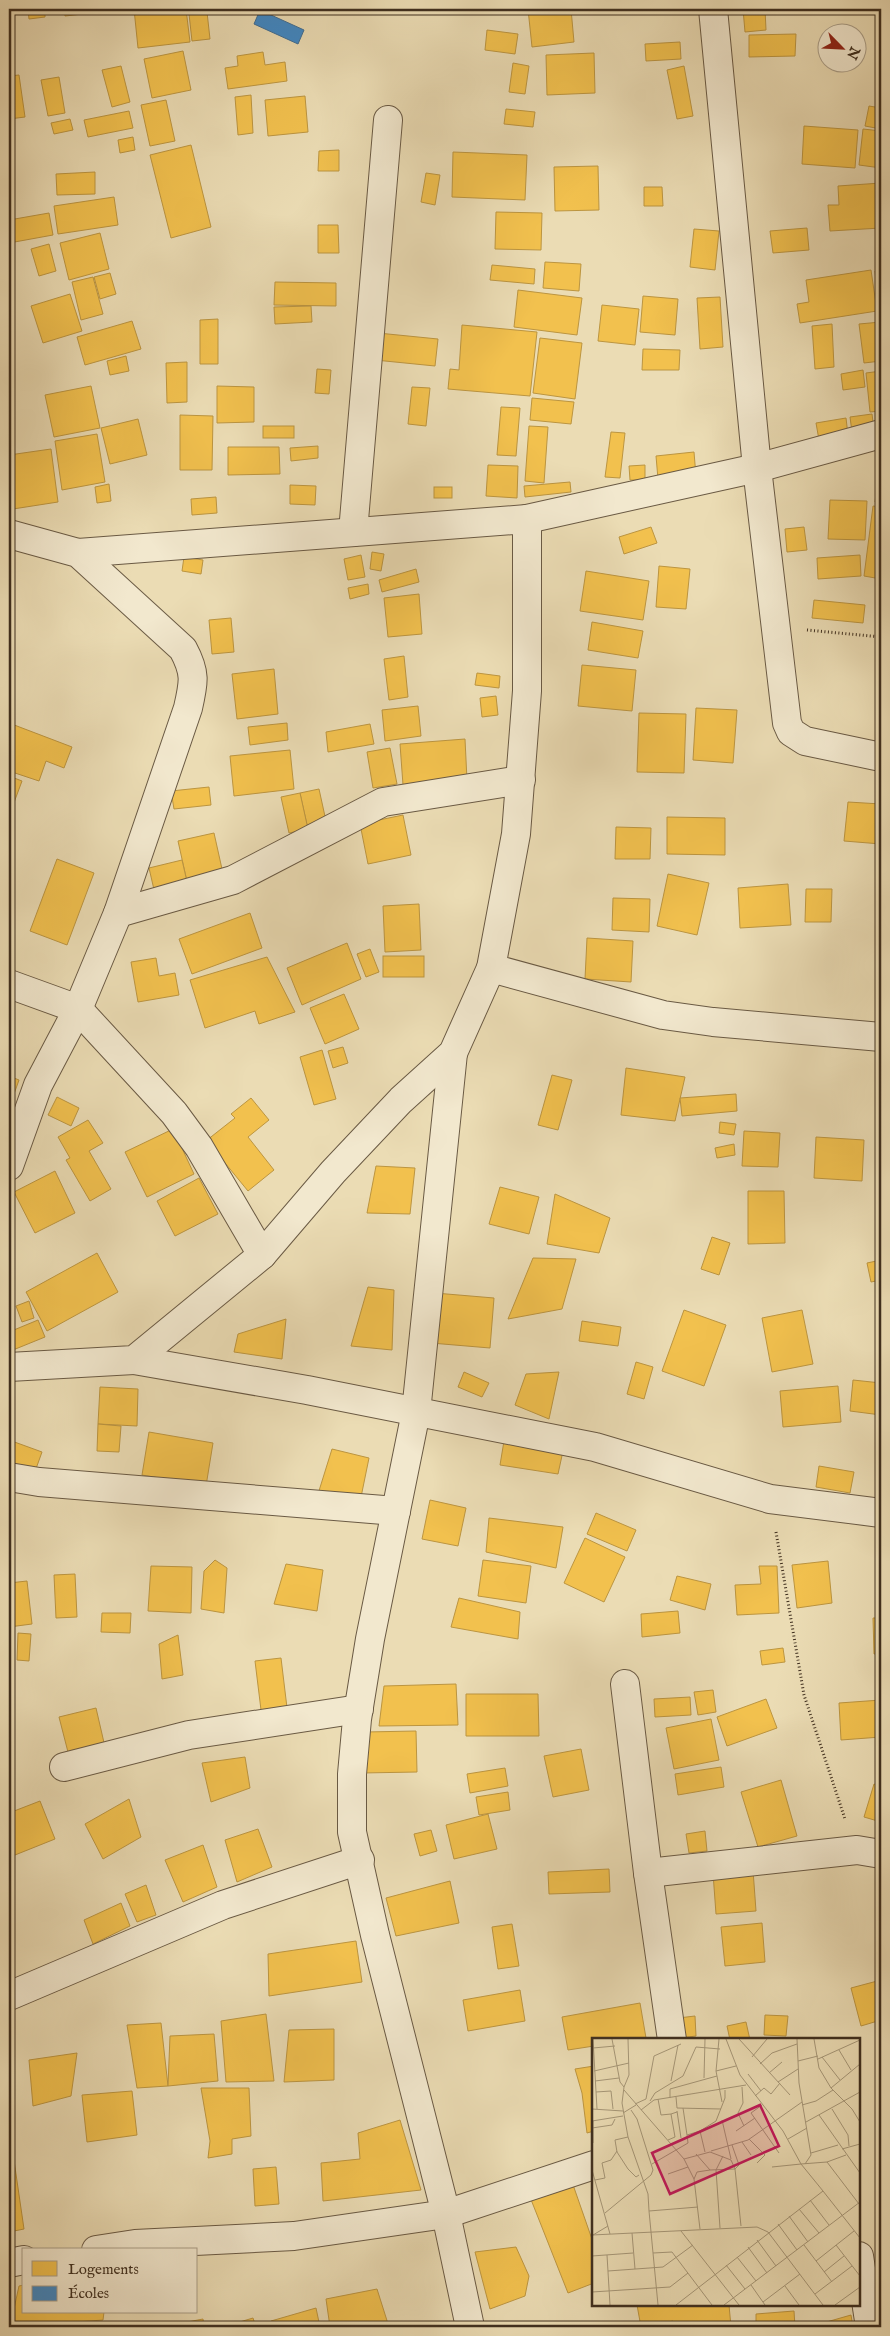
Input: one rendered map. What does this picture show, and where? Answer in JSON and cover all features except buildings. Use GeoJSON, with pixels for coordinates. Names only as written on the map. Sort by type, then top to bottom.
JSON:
{"type":"FeatureCollection","features":[{"type":"Feature","properties":{"kind":"street"},"geometry":{"type":"LineString","coordinates":[[713,9],[757,468],[787,723],[791,732],[804,741],[881,758]]}},
{"type":"Feature","properties":{"kind":"street"},"geometry":{"type":"LineString","coordinates":[[352,532],[388,120]]}},
{"type":"Feature","properties":{"kind":"street"},"geometry":{"type":"LineString","coordinates":[[9,534],[78,553],[527,519],[757,468],[881,434]]}},
{"type":"Feature","properties":{"kind":"street"},"geometry":{"type":"LineString","coordinates":[[470,2327],[446,2214],[375,1935],[360,1860],[352,1832],[352,1774],[359,1709],[416,1412],[453,1052],[491,968],[516,834],[527,692],[527,519]]}},
{"type":"Feature","properties":{"kind":"street"},"geometry":{"type":"LineString","coordinates":[[9,1166],[38,1085],[78,1009],[118,913],[188,708],[194,683],[192,666],[183,649],[78,553]]}},
{"type":"Feature","properties":{"kind":"street"},"geometry":{"type":"LineString","coordinates":[[118,913],[233,880],[383,802],[521,780]]}},
{"type":"Feature","properties":{"kind":"street"},"geometry":{"type":"LineString","coordinates":[[491,968],[663,1015],[713,1022],[881,1037]]}},
{"type":"Feature","properties":{"kind":"street"},"geometry":{"type":"LineString","coordinates":[[9,984],[78,1009],[174,1113],[200,1147],[262,1255]]}},
{"type":"Feature","properties":{"kind":"street"},"geometry":{"type":"LineString","coordinates":[[134,1360],[262,1255],[333,1172],[394,1107],[453,1052]]}},
{"type":"Feature","properties":{"kind":"street"},"geometry":{"type":"LineString","coordinates":[[9,1367],[134,1360],[307,1390],[595,1447],[770,1499],[881,1513]]}},
{"type":"Feature","properties":{"kind":"street"},"geometry":{"type":"LineString","coordinates":[[9,1477],[39,1482],[396,1511]]}},
{"type":"Feature","properties":{"kind":"street"},"geometry":{"type":"LineString","coordinates":[[625,1684],[648,1874],[672,2038]]}},
{"type":"Feature","properties":{"kind":"street"},"geometry":{"type":"LineString","coordinates":[[64,1767],[189,1735],[359,1709]]}},
{"type":"Feature","properties":{"kind":"street"},"geometry":{"type":"LineString","coordinates":[[648,1874],[869,1852]]}},
{"type":"Feature","properties":{"kind":"street"},"geometry":{"type":"LineString","coordinates":[[9,1996],[223,1905],[360,1860]]}},
{"type":"Feature","properties":{"kind":"street"},"geometry":{"type":"LineString","coordinates":[[109,2248],[135,2244],[294,2236],[446,2214],[592,2166]]}},
{"type":"Feature","properties":{"kind":"street"},"geometry":{"type":"LineString","coordinates":[[9,2263],[22,2260]]}},
{"type":"Feature","properties":{"kind":"street"},"geometry":{"type":"LineString","coordinates":[[860,2262],[870,2327]]}},
{"type":"Feature","properties":{"kind":"path"},"geometry":{"type":"LineString","coordinates":[[777,627],[881,637]]}},
{"type":"Feature","properties":{"kind":"path"},"geometry":{"type":"LineString","coordinates":[[770,1499],[804,1695],[869,1852]]}}]}
